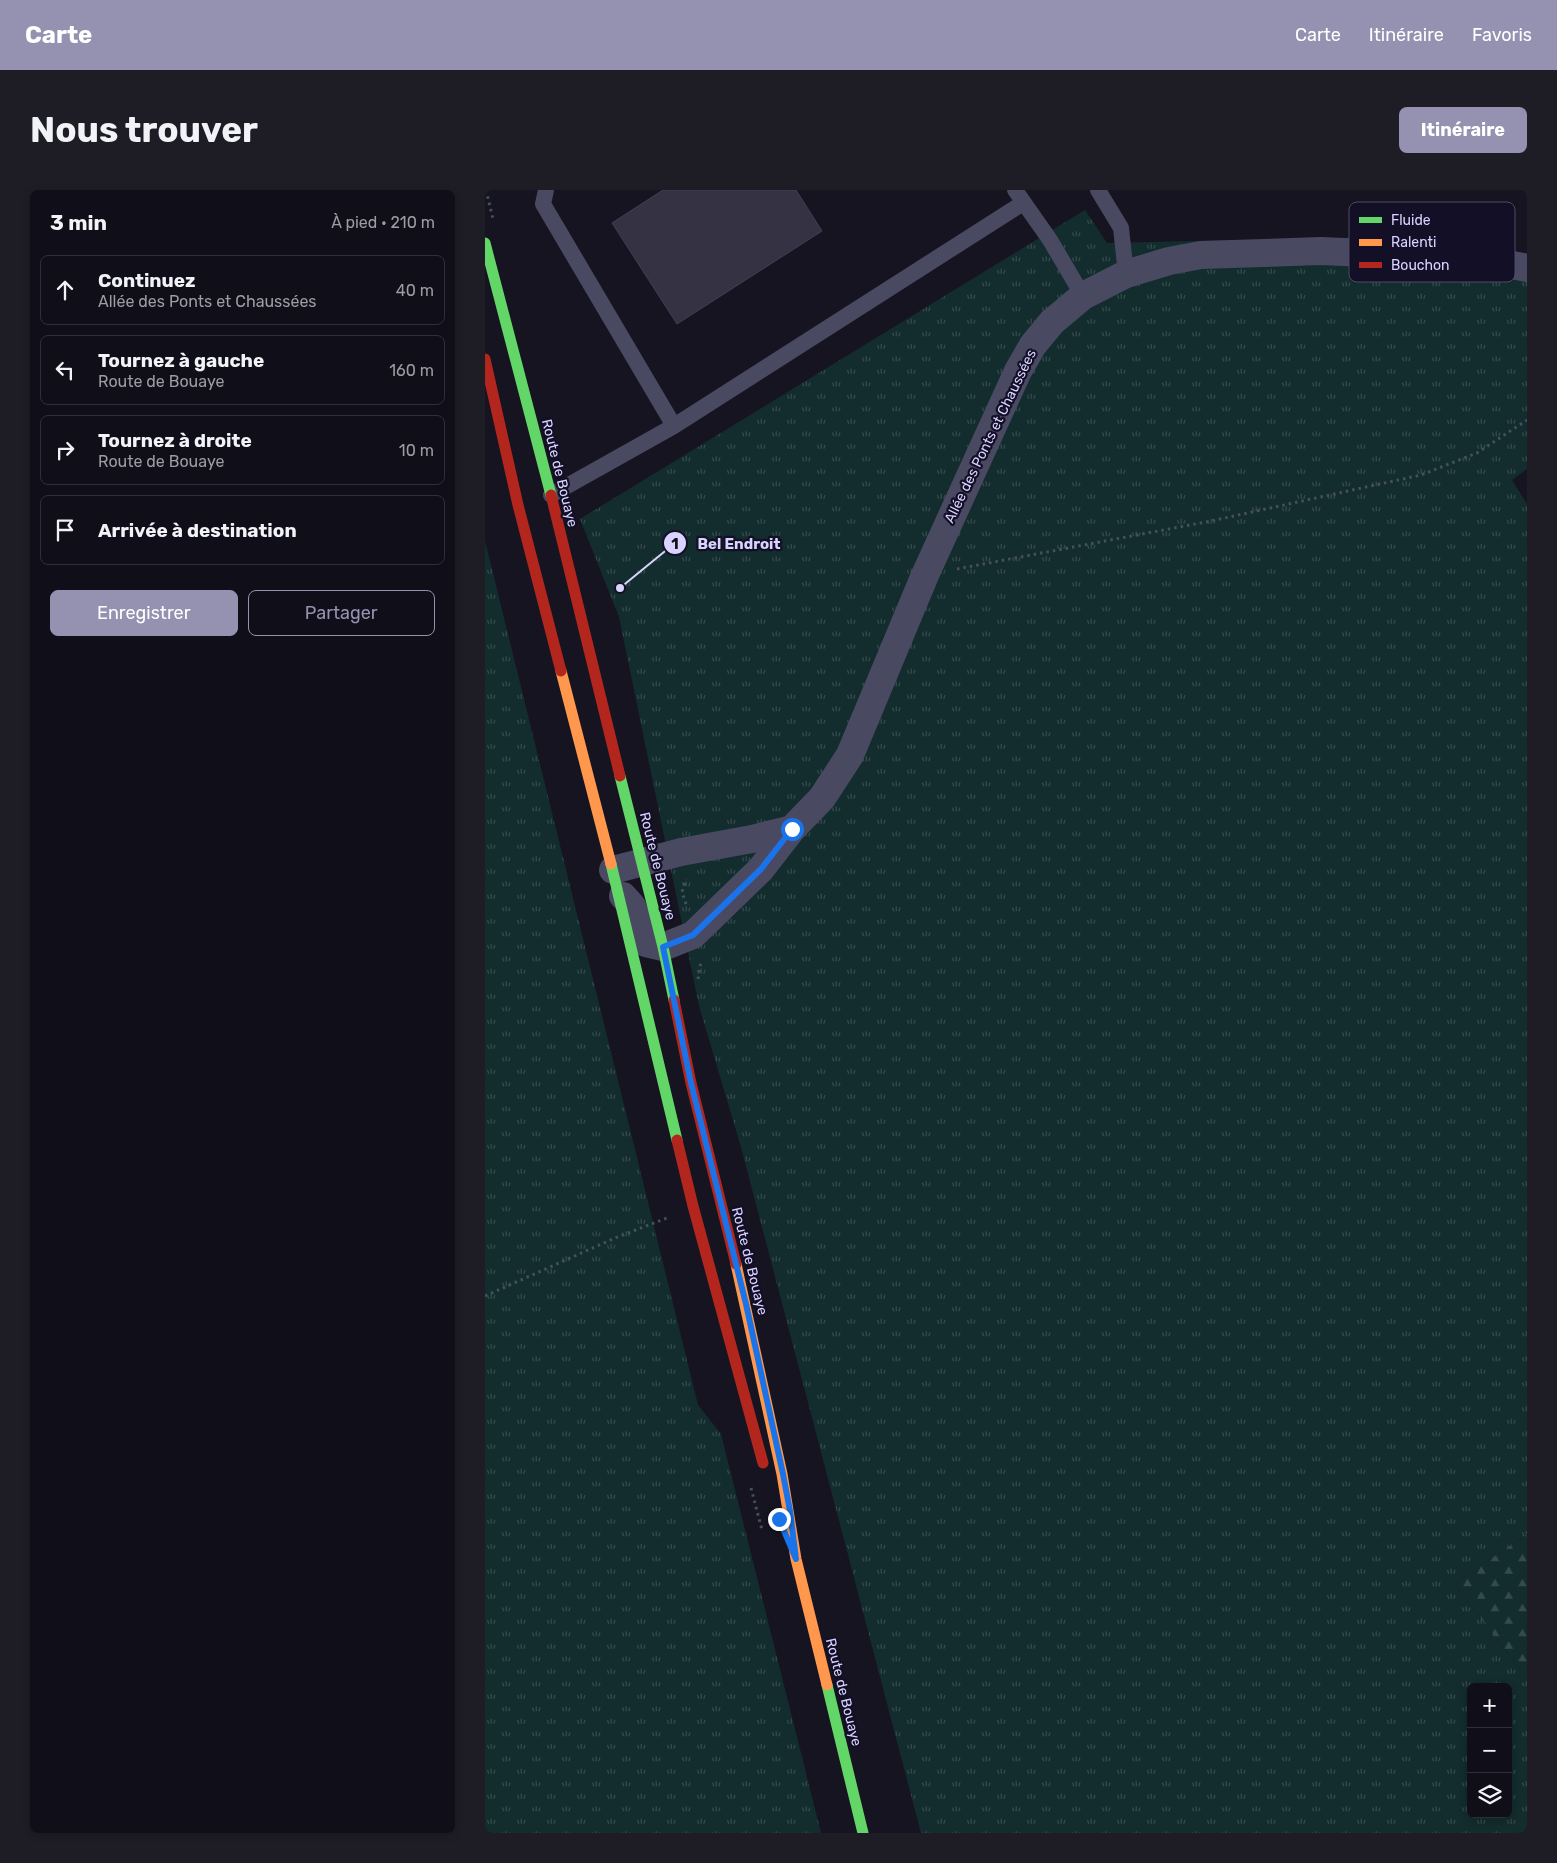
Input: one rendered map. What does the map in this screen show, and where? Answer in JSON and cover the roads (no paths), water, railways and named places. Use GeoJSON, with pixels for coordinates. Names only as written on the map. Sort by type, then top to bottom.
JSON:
{"type":"FeatureCollection","features":[{"type":"Feature","properties":{"kind":"main road","name":"Route de Bouaye"},"geometry":{"type":"LineString","coordinates":[[485,244],[551,495],[663,947],[691,1083],[746,1304],[783,1474],[796,1559],[863,1833]]}},
{"type":"Feature","properties":{"kind":"main road"},"geometry":{"type":"LineString","coordinates":[[485,359],[518,505],[615,880],[693,1206],[767,1477]]}},
{"type":"Feature","properties":{"kind":"main road","name":"Route de Bouaye"},"geometry":{"type":"LineString","coordinates":[[777,1511],[796,1559]]}},
{"type":"Feature","properties":{"kind":"street","name":"Allée des Ponts et Chaussées"},"geometry":{"type":"LineString","coordinates":[[663,947],[693,935],[761,869],[792,829],[822,798],[849,755],[925,575],[1018,371],[1052,322],[1083,296],[1126,274],[1169,261],[1201,255],[1321,251],[1349,252]]}},
{"type":"Feature","properties":{"kind":"street"},"geometry":{"type":"LineString","coordinates":[[663,947],[646,943],[632,906],[615,880],[641,863],[681,852],[792,829]]}},
{"type":"Feature","properties":{"kind":"lane"},"geometry":{"type":"LineString","coordinates":[[546,190],[543,204],[674,426]]}},
{"type":"Feature","properties":{"kind":"lane"},"geometry":{"type":"LineString","coordinates":[[1098,190],[1121,228],[1126,274]]}},
{"type":"Feature","properties":{"kind":"lane"},"geometry":{"type":"LineString","coordinates":[[551,495],[674,426],[1019,196],[1050,240],[1083,296]]}},
{"type":"Feature","properties":{"kind":"place","name":"Bel Endroit"},"geometry":{"type":"Point","coordinates":[620,588]}}]}
